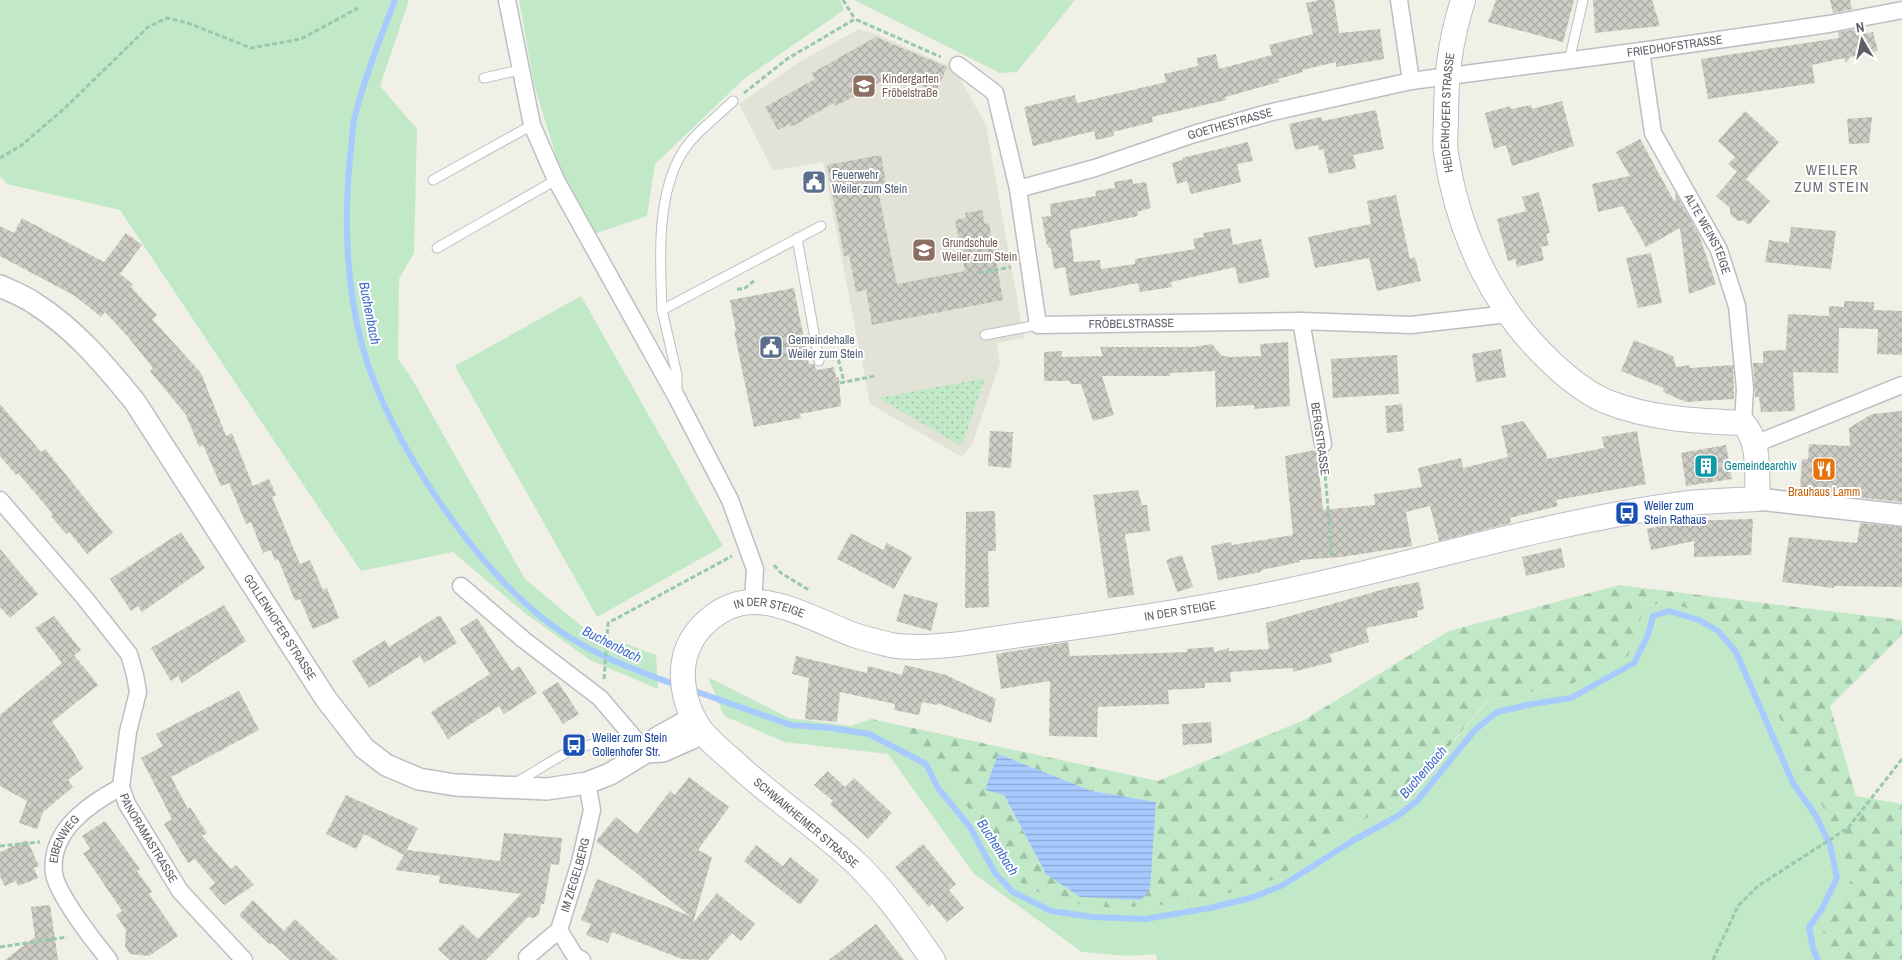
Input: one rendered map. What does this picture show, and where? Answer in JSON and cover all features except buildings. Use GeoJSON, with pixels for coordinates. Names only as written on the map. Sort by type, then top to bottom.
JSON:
{"type":"FeatureCollection","features":[{"type":"Feature","properties":{"kind":"main road","name":"HEIDENHOFER STRASSE"},"geometry":{"type":"LineString","coordinates":[[1463,0],[1453,32],[1446,77],[1446,152],[1462,221],[1484,275],[1508,314],[1538,350],[1575,384],[1605,401],[1668,418],[1742,423]]}},
{"type":"Feature","properties":{"kind":"main road"},"geometry":{"type":"LineString","coordinates":[[1742,423],[1750,431],[1755,444],[1758,499]]}},
{"type":"Feature","properties":{"kind":"main road","name":"IN DER STEIGE"},"geometry":{"type":"LineString","coordinates":[[696,722],[685,696],[683,678],[685,657],[693,638],[708,620],[725,609],[753,602],[778,606],[856,635],[897,646],[957,644],[1183,611],[1287,591],[1541,530],[1627,513],[1691,503],[1758,499]]}},
{"type":"Feature","properties":{"kind":"main road","name":"SCHWAIKHEIMER STRASSE"},"geometry":{"type":"LineString","coordinates":[[696,722],[757,784],[855,863],[893,903],[933,960]]}},
{"type":"Feature","properties":{"kind":"street"},"geometry":{"type":"LineString","coordinates":[[507,0],[532,125],[556,180],[677,398],[733,509],[755,569],[753,602]]}},
{"type":"Feature","properties":{"kind":"street"},"geometry":{"type":"LineString","coordinates":[[1399,0],[1411,81]]}},
{"type":"Feature","properties":{"kind":"street","name":"FRIEDHOFSTRASSE"},"geometry":{"type":"LineString","coordinates":[[1446,77],[1829,24],[1902,10]]}},
{"type":"Feature","properties":{"kind":"street","name":"ALTE WEINSTEIGE"},"geometry":{"type":"LineString","coordinates":[[1641,51],[1653,133],[1719,250],[1737,306],[1745,389],[1742,423]]}},
{"type":"Feature","properties":{"kind":"street"},"geometry":{"type":"LineString","coordinates":[[958,64],[995,93],[1018,189],[1038,325]]}},
{"type":"Feature","properties":{"kind":"street","name":"GOETHESTRASSE"},"geometry":{"type":"LineString","coordinates":[[1018,189],[1095,168],[1194,134],[1268,113],[1411,81],[1446,77]]}},
{"type":"Feature","properties":{"kind":"street","name":"GOLLENHOFER STRASSE"},"geometry":{"type":"LineString","coordinates":[[0,286],[34,303],[73,332],[112,373],[135,402],[326,699],[364,748],[386,765],[419,779],[454,785],[547,789],[587,783],[610,774],[646,752],[657,738],[696,722]]}},
{"type":"Feature","properties":{"kind":"street","name":"FRÖBELSTRASSE"},"geometry":{"type":"LineString","coordinates":[[1038,325],[1301,321],[1411,325],[1508,314]]}},
{"type":"Feature","properties":{"kind":"street","name":"BERGSTRASSE"},"geometry":{"type":"LineString","coordinates":[[1301,321],[1322,444]]}},
{"type":"Feature","properties":{"kind":"street"},"geometry":{"type":"LineString","coordinates":[[1755,444],[1900,387]]}},
{"type":"Feature","properties":{"kind":"street"},"geometry":{"type":"LineString","coordinates":[[1758,499],[1902,515]]}},
{"type":"Feature","properties":{"kind":"street","name":"PANORAMASTRASSE"},"geometry":{"type":"LineString","coordinates":[[0,500],[83,596],[129,654],[138,692],[128,732],[121,787],[127,804],[180,891],[244,960]]}},
{"type":"Feature","properties":{"kind":"street"},"geometry":{"type":"LineString","coordinates":[[460,586],[524,640],[600,698],[646,752]]}},
{"type":"Feature","properties":{"kind":"street","name":"IM ZIEGELBERG"},"geometry":{"type":"LineString","coordinates":[[582,960],[575,956],[559,930],[580,862],[592,810],[587,783]]}},
{"type":"Feature","properties":{"kind":"street","name":"EIBENWEG"},"geometry":{"type":"LineString","coordinates":[[110,960],[88,934],[54,874],[55,852],[64,832],[78,816],[100,798],[121,787]]}},
{"type":"Feature","properties":{"kind":"street"},"geometry":{"type":"LineString","coordinates":[[527,957],[559,930]]}},
{"type":"Feature","properties":{"kind":"lane"},"geometry":{"type":"LineString","coordinates":[[1569,61],[1583,0]]}},
{"type":"Feature","properties":{"kind":"lane"},"geometry":{"type":"LineString","coordinates":[[484,78],[520,70]]}},
{"type":"Feature","properties":{"kind":"lane"},"geometry":{"type":"LineString","coordinates":[[677,398],[677,375],[662,310],[660,261],[662,228],[672,173],[683,151],[733,101]]}},
{"type":"Feature","properties":{"kind":"lane"},"geometry":{"type":"LineString","coordinates":[[434,180],[532,125]]}},
{"type":"Feature","properties":{"kind":"lane"},"geometry":{"type":"LineString","coordinates":[[437,248],[556,180]]}},
{"type":"Feature","properties":{"kind":"lane"},"geometry":{"type":"LineString","coordinates":[[662,310],[821,226]]}},
{"type":"Feature","properties":{"kind":"lane"},"geometry":{"type":"LineString","coordinates":[[797,238],[819,361]]}},
{"type":"Feature","properties":{"kind":"lane"},"geometry":{"type":"LineString","coordinates":[[985,334],[1038,325]]}},
{"type":"Feature","properties":{"kind":"lane"},"geometry":{"type":"LineString","coordinates":[[500,788],[587,745],[611,744],[646,752]]}},
{"type":"Feature","properties":{"kind":"path"},"geometry":{"type":"LineString","coordinates":[[843,0],[855,19],[958,64]]}},
{"type":"Feature","properties":{"kind":"path"},"geometry":{"type":"LineString","coordinates":[[0,158],[22,145],[66,107],[148,26],[167,18],[188,23],[251,48],[301,39],[358,8]]}},
{"type":"Feature","properties":{"kind":"path"},"geometry":{"type":"LineString","coordinates":[[733,101],[786,59],[855,19]]}},
{"type":"Feature","properties":{"kind":"path"},"geometry":{"type":"LineString","coordinates":[[979,272],[1029,264]]}},
{"type":"Feature","properties":{"kind":"path"},"geometry":{"type":"LineString","coordinates":[[819,361],[838,358],[842,382],[875,376]]}},
{"type":"Feature","properties":{"kind":"path","name":"BERGSTRASSE"},"geometry":{"type":"LineString","coordinates":[[1322,444],[1332,558]]}},
{"type":"Feature","properties":{"kind":"path"},"geometry":{"type":"LineString","coordinates":[[604,683],[608,623],[732,556],[734,548]]}},
{"type":"Feature","properties":{"kind":"path"},"geometry":{"type":"LineString","coordinates":[[770,560],[781,573],[815,592]]}},
{"type":"Feature","properties":{"kind":"path"},"geometry":{"type":"LineString","coordinates":[[1713,960],[1738,906],[1758,886],[1818,847],[1836,838],[1848,828],[1902,760]]}},
{"type":"Feature","properties":{"kind":"path"},"geometry":{"type":"LineString","coordinates":[[0,846],[60,841]]}},
{"type":"Feature","properties":{"kind":"path"},"geometry":{"type":"LineString","coordinates":[[0,947],[88,934]]}},
{"type":"Feature","properties":{"kind":"shaded area","name":"Grundschule Weiler zum Stein"},"geometry":{"type":"Polygon","coordinates":[[[859,29],[876,34],[954,68],[986,125],[1024,338],[997,343],[1000,363],[973,442],[962,457],[870,404],[823,162],[773,171],[739,104],[799,62],[859,29]]]}},
{"type":"Feature","properties":{"kind":"green space"},"geometry":{"type":"Polygon","coordinates":[[[0,0],[409,0],[380,86],[417,129],[414,253],[399,279],[398,359],[412,379],[525,579],[585,629],[656,655],[658,689],[590,660],[526,614],[453,552],[361,571],[120,210],[7,184],[0,176],[0,0]]]}},
{"type":"Feature","properties":{"kind":"green space"},"geometry":{"type":"Polygon","coordinates":[[[519,0],[840,0],[844,10],[744,79],[655,164],[647,216],[594,234],[559,165],[534,85],[519,0]]]}},
{"type":"Feature","properties":{"kind":"green space"},"geometry":{"type":"Polygon","coordinates":[[[854,0],[1075,0],[1017,72],[1000,73],[854,0]]]}},
{"type":"Feature","properties":{"kind":"green space"},"geometry":{"type":"Polygon","coordinates":[[[581,296],[723,546],[597,617],[455,366],[581,296]]]}},
{"type":"Feature","properties":{"kind":"green space"},"geometry":{"type":"Polygon","coordinates":[[[985,378],[964,440],[959,445],[879,398],[985,378]]]}},
{"type":"Feature","properties":{"kind":"green space"},"geometry":{"type":"Polygon","coordinates":[[[1619,585],[1902,620],[1902,635],[1830,706],[1856,796],[1902,804],[1902,960],[1832,960],[1823,931],[1852,879],[1832,826],[1748,653],[1719,619],[1669,602],[1645,606],[1628,656],[1569,685],[1488,700],[1400,805],[1368,817],[1275,879],[1199,902],[1112,908],[1052,900],[1009,876],[984,832],[931,751],[871,719],[1158,781],[1304,720],[1449,631],[1619,585]],[[998,754],[1004,795],[1046,874],[1156,802],[1092,791],[998,754]]]}},
{"type":"Feature","properties":{"kind":"green space"},"geometry":{"type":"Polygon","coordinates":[[[1669,602],[1719,619],[1748,653],[1832,826],[1852,879],[1823,931],[1832,960],[1157,960],[1156,954],[1128,956],[1082,952],[974,874],[888,754],[785,742],[724,716],[708,677],[789,718],[851,726],[871,719],[931,751],[984,832],[1009,876],[1052,900],[1199,902],[1368,817],[1400,805],[1489,700],[1569,685],[1645,606],[1669,602]]]}},
{"type":"Feature","properties":{"kind":"water"},"geometry":{"type":"Polygon","coordinates":[[[998,754],[1092,791],[1156,802],[1150,889],[1141,900],[1080,897],[1046,874],[1004,795],[985,790],[998,754]]]}},
{"type":"Feature","properties":{"kind":"waterway","name":"Buchenbach"},"geometry":{"type":"LineString","coordinates":[[395,0],[367,74],[354,120],[348,181],[348,252],[353,299],[362,345],[374,382],[414,462],[439,502],[467,540],[497,575],[527,605],[571,639],[586,647],[616,662],[679,686]]}},
{"type":"Feature","properties":{"kind":"waterway","name":"Buchenbach"},"geometry":{"type":"LineString","coordinates":[[689,689],[791,725],[832,728],[869,734],[926,764],[938,788],[970,827],[995,873],[1013,892],[1051,911],[1092,917],[1145,919],[1210,908],[1254,897],[1283,885],[1354,840],[1396,817],[1417,801],[1475,730],[1497,712],[1571,698],[1634,663],[1648,635],[1653,616],[1669,611],[1699,620],[1718,631],[1736,652],[1793,783],[1816,816],[1830,845],[1837,878],[1822,909],[1809,927],[1813,949],[1818,960]]}},
{"type":"Feature","properties":{"kind":"place","name":"Kindergarten Fröbelstraße"},"geometry":{"type":"Point","coordinates":[864,86]}},
{"type":"Feature","properties":{"kind":"place","name":"Feuerwehr Weiler zum Stein"},"geometry":{"type":"Point","coordinates":[814,182]}},
{"type":"Feature","properties":{"kind":"place","name":"Grundschule Weiler zum Stein"},"geometry":{"type":"Point","coordinates":[924,250]}},
{"type":"Feature","properties":{"kind":"place","name":"Gemeindehalle Weiler zum Stein"},"geometry":{"type":"Point","coordinates":[771,347]}},
{"type":"Feature","properties":{"kind":"place","name":"Gemeindearchiv"},"geometry":{"type":"Point","coordinates":[1706,466]}},
{"type":"Feature","properties":{"kind":"place","name":"Brauhaus Lamm"},"geometry":{"type":"Point","coordinates":[1824,469]}},
{"type":"Feature","properties":{"kind":"place","name":"Weiler zum Stein Rathaus"},"geometry":{"type":"Point","coordinates":[1627,513]}},
{"type":"Feature","properties":{"kind":"place","name":"Weiler zum Stein Gollenhofer Str."},"geometry":{"type":"Point","coordinates":[574,745]}},
{"type":"Feature","properties":{"kind":"district","name":"WEILER ZUM STEIN"},"geometry":{"type":"Point","coordinates":[1832,178]}}]}
